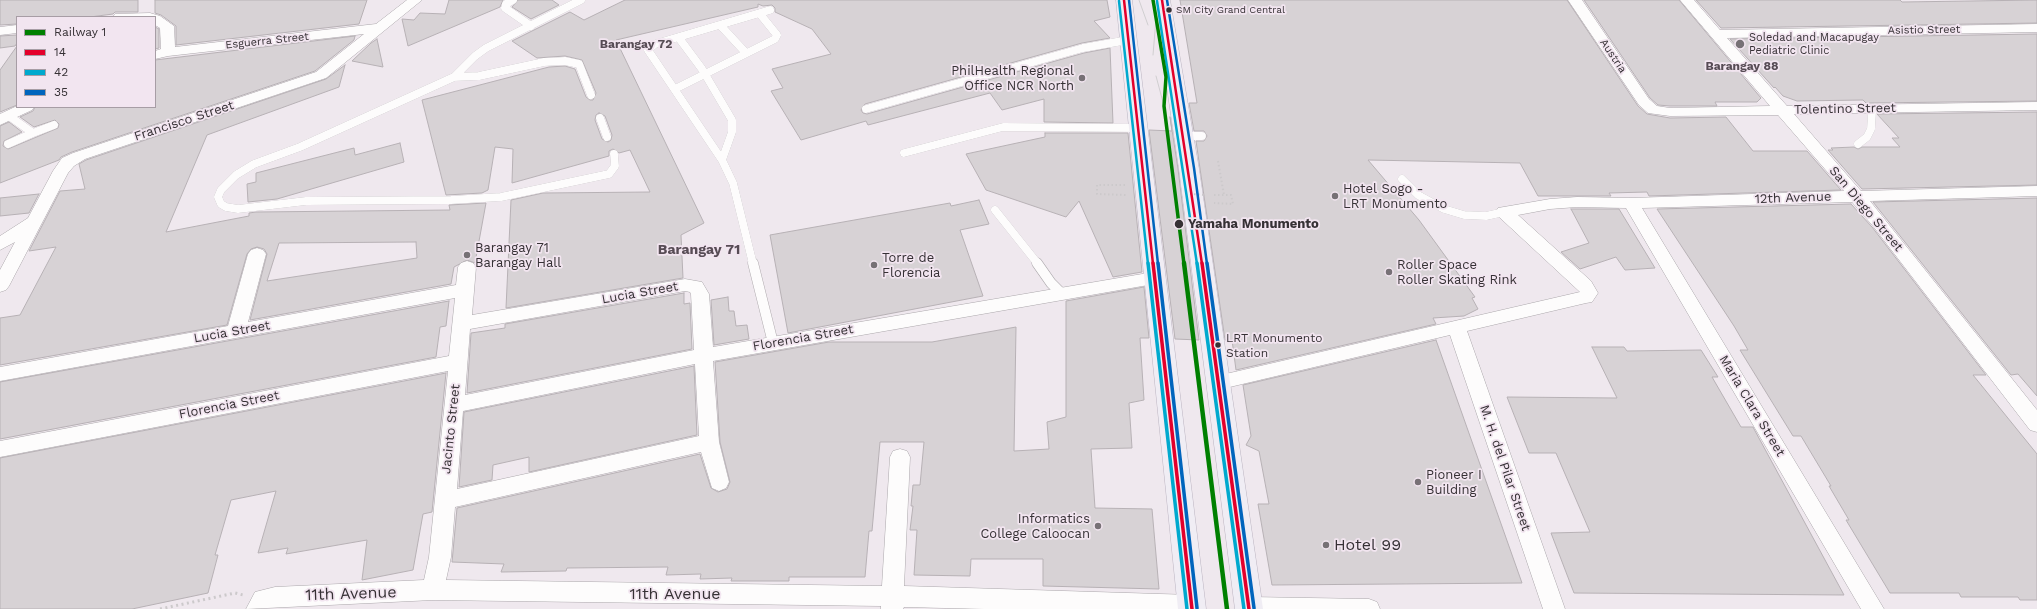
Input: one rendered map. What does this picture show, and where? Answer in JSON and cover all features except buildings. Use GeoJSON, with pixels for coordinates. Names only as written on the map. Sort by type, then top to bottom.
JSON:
{"type":"FeatureCollection","features":[{"type":"Feature","properties":{"kind":"main road"},"geometry":{"type":"LineString","coordinates":[[1124,0],[1137,128],[1192,607]]}},
{"type":"Feature","properties":{"kind":"main road"},"geometry":{"type":"LineString","coordinates":[[1162,0],[1183,136],[1196,197],[1217,383],[1249,608]]}},
{"type":"Feature","properties":{"kind":"street","name":"Francisco Street"},"geometry":{"type":"LineString","coordinates":[[0,286],[61,171],[68,162],[79,156],[322,75],[415,0]]}},
{"type":"Feature","properties":{"kind":"street","name":"Austria"},"geometry":{"type":"LineString","coordinates":[[1575,0],[1644,102],[1653,110]]}},
{"type":"Feature","properties":{"kind":"street","name":"San Diego Street"},"geometry":{"type":"LineString","coordinates":[[1687,0],[1780,110],[1856,196],[2037,424]]}},
{"type":"Feature","properties":{"kind":"street"},"geometry":{"type":"LineString","coordinates":[[156,20],[167,26],[162,54]]}},
{"type":"Feature","properties":{"kind":"street","name":"Esguerra Street"},"geometry":{"type":"LineString","coordinates":[[162,54],[380,28]]}},
{"type":"Feature","properties":{"kind":"street","name":"Asistio Street"},"geometry":{"type":"LineString","coordinates":[[1716,34],[2037,28]]}},
{"type":"Feature","properties":{"kind":"street"},"geometry":{"type":"LineString","coordinates":[[0,30],[16,29]]}},
{"type":"Feature","properties":{"kind":"street","name":"Tolentino Street"},"geometry":{"type":"LineString","coordinates":[[1653,110],[1670,112],[2037,106]]}},
{"type":"Feature","properties":{"kind":"street"},"geometry":{"type":"LineString","coordinates":[[5,118],[25,108]]}},
{"type":"Feature","properties":{"kind":"street","name":"12th Avenue"},"geometry":{"type":"LineString","coordinates":[[1504,212],[1550,204],[1577,202],[1631,203],[2037,191]]}},
{"type":"Feature","properties":{"kind":"street","name":"Maria Clara Street"},"geometry":{"type":"LineString","coordinates":[[1631,203],[1873,609]]}},
{"type":"Feature","properties":{"kind":"street"},"geometry":{"type":"LineString","coordinates":[[1217,383],[1586,297],[1589,293],[1586,285],[1504,212]]}},
{"type":"Feature","properties":{"kind":"street"},"geometry":{"type":"LineString","coordinates":[[0,244],[34,222]]}},
{"type":"Feature","properties":{"kind":"street"},"geometry":{"type":"LineString","coordinates":[[236,332],[258,254]]}},
{"type":"Feature","properties":{"kind":"street","name":"Jacinto Street"},"geometry":{"type":"LineString","coordinates":[[433,590],[440,557],[467,267]]}},
{"type":"Feature","properties":{"kind":"street","name":"Florencia Street"},"geometry":{"type":"LineString","coordinates":[[454,406],[705,355],[773,343],[804,334],[1062,294],[1154,278]]}},
{"type":"Feature","properties":{"kind":"street","name":"Lucia Street"},"geometry":{"type":"LineString","coordinates":[[461,324],[685,285],[696,286],[700,294],[705,355],[709,442],[718,482]]}},
{"type":"Feature","properties":{"kind":"street","name":"Lucia Street"},"geometry":{"type":"LineString","coordinates":[[0,374],[465,290]]}},
{"type":"Feature","properties":{"kind":"street","name":"M. H. del Pilar Street"},"geometry":{"type":"LineString","coordinates":[[1457,328],[1554,609]]}},
{"type":"Feature","properties":{"kind":"street","name":"Florencia Street"},"geometry":{"type":"LineString","coordinates":[[0,449],[458,362]]}},
{"type":"Feature","properties":{"kind":"street"},"geometry":{"type":"LineString","coordinates":[[445,500],[709,442]]}},
{"type":"Feature","properties":{"kind":"street"},"geometry":{"type":"LineString","coordinates":[[892,602],[900,457]]}},
{"type":"Feature","properties":{"kind":"street","name":"11th Avenue"},"geometry":{"type":"LineString","coordinates":[[260,604],[275,597],[433,590],[580,601],[892,602],[1192,607]]}},
{"type":"Feature","properties":{"kind":"street"},"geometry":{"type":"LineString","coordinates":[[1249,608],[1369,609]]}},
{"type":"Feature","properties":{"kind":"lane"},"geometry":{"type":"LineString","coordinates":[[513,0],[506,4],[505,8],[531,26]]}},
{"type":"Feature","properties":{"kind":"lane"},"geometry":{"type":"LineString","coordinates":[[581,0],[475,56],[454,77],[300,146],[254,164],[236,175],[221,190],[218,196],[221,204],[226,207],[238,209],[306,201],[451,200],[501,197],[609,174],[615,166],[616,160],[614,154]]}},
{"type":"Feature","properties":{"kind":"lane"},"geometry":{"type":"LineString","coordinates":[[770,10],[721,26],[654,44],[648,50],[722,160],[733,183],[740,204],[773,343]]}},
{"type":"Feature","properties":{"kind":"lane"},"geometry":{"type":"LineString","coordinates":[[675,89],[777,37],[777,34],[760,14]]}},
{"type":"Feature","properties":{"kind":"lane"},"geometry":{"type":"LineString","coordinates":[[721,26],[746,53]]}},
{"type":"Feature","properties":{"kind":"lane"},"geometry":{"type":"LineString","coordinates":[[679,38],[704,74],[732,120],[732,132],[722,160]]}},
{"type":"Feature","properties":{"kind":"lane"},"geometry":{"type":"LineString","coordinates":[[866,109],[1083,48],[1128,40]]}},
{"type":"Feature","properties":{"kind":"lane"},"geometry":{"type":"LineString","coordinates":[[454,77],[479,76],[544,62],[565,61],[579,64],[591,95]]}},
{"type":"Feature","properties":{"kind":"lane"},"geometry":{"type":"LineString","coordinates":[[1858,144],[1867,137],[1871,129],[1872,112],[1868,108]]}},
{"type":"Feature","properties":{"kind":"lane"},"geometry":{"type":"LineString","coordinates":[[5,118],[33,133]]}},
{"type":"Feature","properties":{"kind":"lane"},"geometry":{"type":"LineString","coordinates":[[600,118],[607,137]]}},
{"type":"Feature","properties":{"kind":"lane"},"geometry":{"type":"LineString","coordinates":[[8,144],[54,125]]}},
{"type":"Feature","properties":{"kind":"lane"},"geometry":{"type":"LineString","coordinates":[[904,153],[990,129],[1003,127],[1137,128]]}},
{"type":"Feature","properties":{"kind":"lane"},"geometry":{"type":"LineString","coordinates":[[1183,136],[1202,136]]}},
{"type":"Feature","properties":{"kind":"lane"},"geometry":{"type":"LineString","coordinates":[[1402,178],[1418,195],[1444,208],[1464,215],[1486,216],[1504,212]]}},
{"type":"Feature","properties":{"kind":"lane"},"geometry":{"type":"LineString","coordinates":[[995,210],[1033,256],[1051,283],[1062,294]]}},
{"type":"Feature","properties":{"kind":"path"},"geometry":{"type":"LineString","coordinates":[[1196,197],[1233,204],[1231,195],[1224,195],[1218,161]]}},
{"type":"Feature","properties":{"kind":"path"},"geometry":{"type":"LineString","coordinates":[[1097,194],[1097,185],[1144,186]]}},
{"type":"Feature","properties":{"kind":"path"},"geometry":{"type":"LineString","coordinates":[[160,609],[235,594],[260,604]]}},
{"type":"Feature","properties":{"kind":"tram line"},"geometry":{"type":"LineString","coordinates":[[1139,0],[1148,25]]}},
{"type":"Feature","properties":{"kind":"tram line"},"geometry":{"type":"LineString","coordinates":[[1153,55],[1156,19]]}},
{"type":"Feature","properties":{"kind":"tram line"},"geometry":{"type":"LineString","coordinates":[[1156,76],[1164,106]]}},
{"type":"Feature","properties":{"kind":"rail line","name":"1"},"geometry":{"type":"LineString","coordinates":[[1153,0],[1166,77],[1164,106],[1227,609]]}},
{"type":"Feature","properties":{"kind":"transit line","name":"14"},"geometry":{"type":"LineString","coordinates":[[1124,0],[1192,609]]}},
{"type":"Feature","properties":{"kind":"transit line","name":"35"},"geometry":{"type":"LineString","coordinates":[[1129,0],[1197,608]]}},
{"type":"Feature","properties":{"kind":"transit line","name":"14"},"geometry":{"type":"LineString","coordinates":[[1162,0],[1189,169],[1249,609]]}},
{"type":"Feature","properties":{"kind":"transit line","name":"35"},"geometry":{"type":"LineString","coordinates":[[1167,0],[1194,168],[1254,608]]}},
{"type":"Feature","properties":{"kind":"transit line","name":"42"},"geometry":{"type":"LineString","coordinates":[[1119,1],[1187,609]]}},
{"type":"Feature","properties":{"kind":"transit line","name":"42"},"geometry":{"type":"LineString","coordinates":[[1157,1],[1184,170],[1244,609]]}},
{"type":"Feature","properties":{"kind":"place","name":"SM City Grand Central"},"geometry":{"type":"Point","coordinates":[1169,10]}},
{"type":"Feature","properties":{"kind":"place","name":"Soledad and Macapugay Pediatric Clinic"},"geometry":{"type":"Point","coordinates":[1740,44]}},
{"type":"Feature","properties":{"kind":"place","name":"PhilHealth Regional Office NCR North"},"geometry":{"type":"Point","coordinates":[1082,78]}},
{"type":"Feature","properties":{"kind":"place","name":"Hotel Sogo - LRT Monumento"},"geometry":{"type":"Point","coordinates":[1335,196]}},
{"type":"Feature","properties":{"kind":"place","name":"Yamaha Monumento"},"geometry":{"type":"Point","coordinates":[1179,224]}},
{"type":"Feature","properties":{"kind":"place","name":"Barangay 71 Barangay Hall"},"geometry":{"type":"Point","coordinates":[467,255]}},
{"type":"Feature","properties":{"kind":"place","name":"Torre de Florencia"},"geometry":{"type":"Point","coordinates":[874,265]}},
{"type":"Feature","properties":{"kind":"place","name":"Roller Space Roller Skating Rink"},"geometry":{"type":"Point","coordinates":[1389,272]}},
{"type":"Feature","properties":{"kind":"place","name":"LRT Monumento Station"},"geometry":{"type":"Point","coordinates":[1218,345]}},
{"type":"Feature","properties":{"kind":"place","name":"Pioneer I Building"},"geometry":{"type":"Point","coordinates":[1418,482]}},
{"type":"Feature","properties":{"kind":"place","name":"Informatics College Caloocan"},"geometry":{"type":"Point","coordinates":[1098,526]}},
{"type":"Feature","properties":{"kind":"place","name":"Hotel 99"},"geometry":{"type":"Point","coordinates":[1326,545]}},
{"type":"Feature","properties":{"kind":"district","name":"Barangay 72"},"geometry":{"type":"Point","coordinates":[636,44]}},
{"type":"Feature","properties":{"kind":"district","name":"Barangay 88"},"geometry":{"type":"Point","coordinates":[1742,66]}},
{"type":"Feature","properties":{"kind":"district","name":"Barangay 71"},"geometry":{"type":"Point","coordinates":[699,250]}}]}
